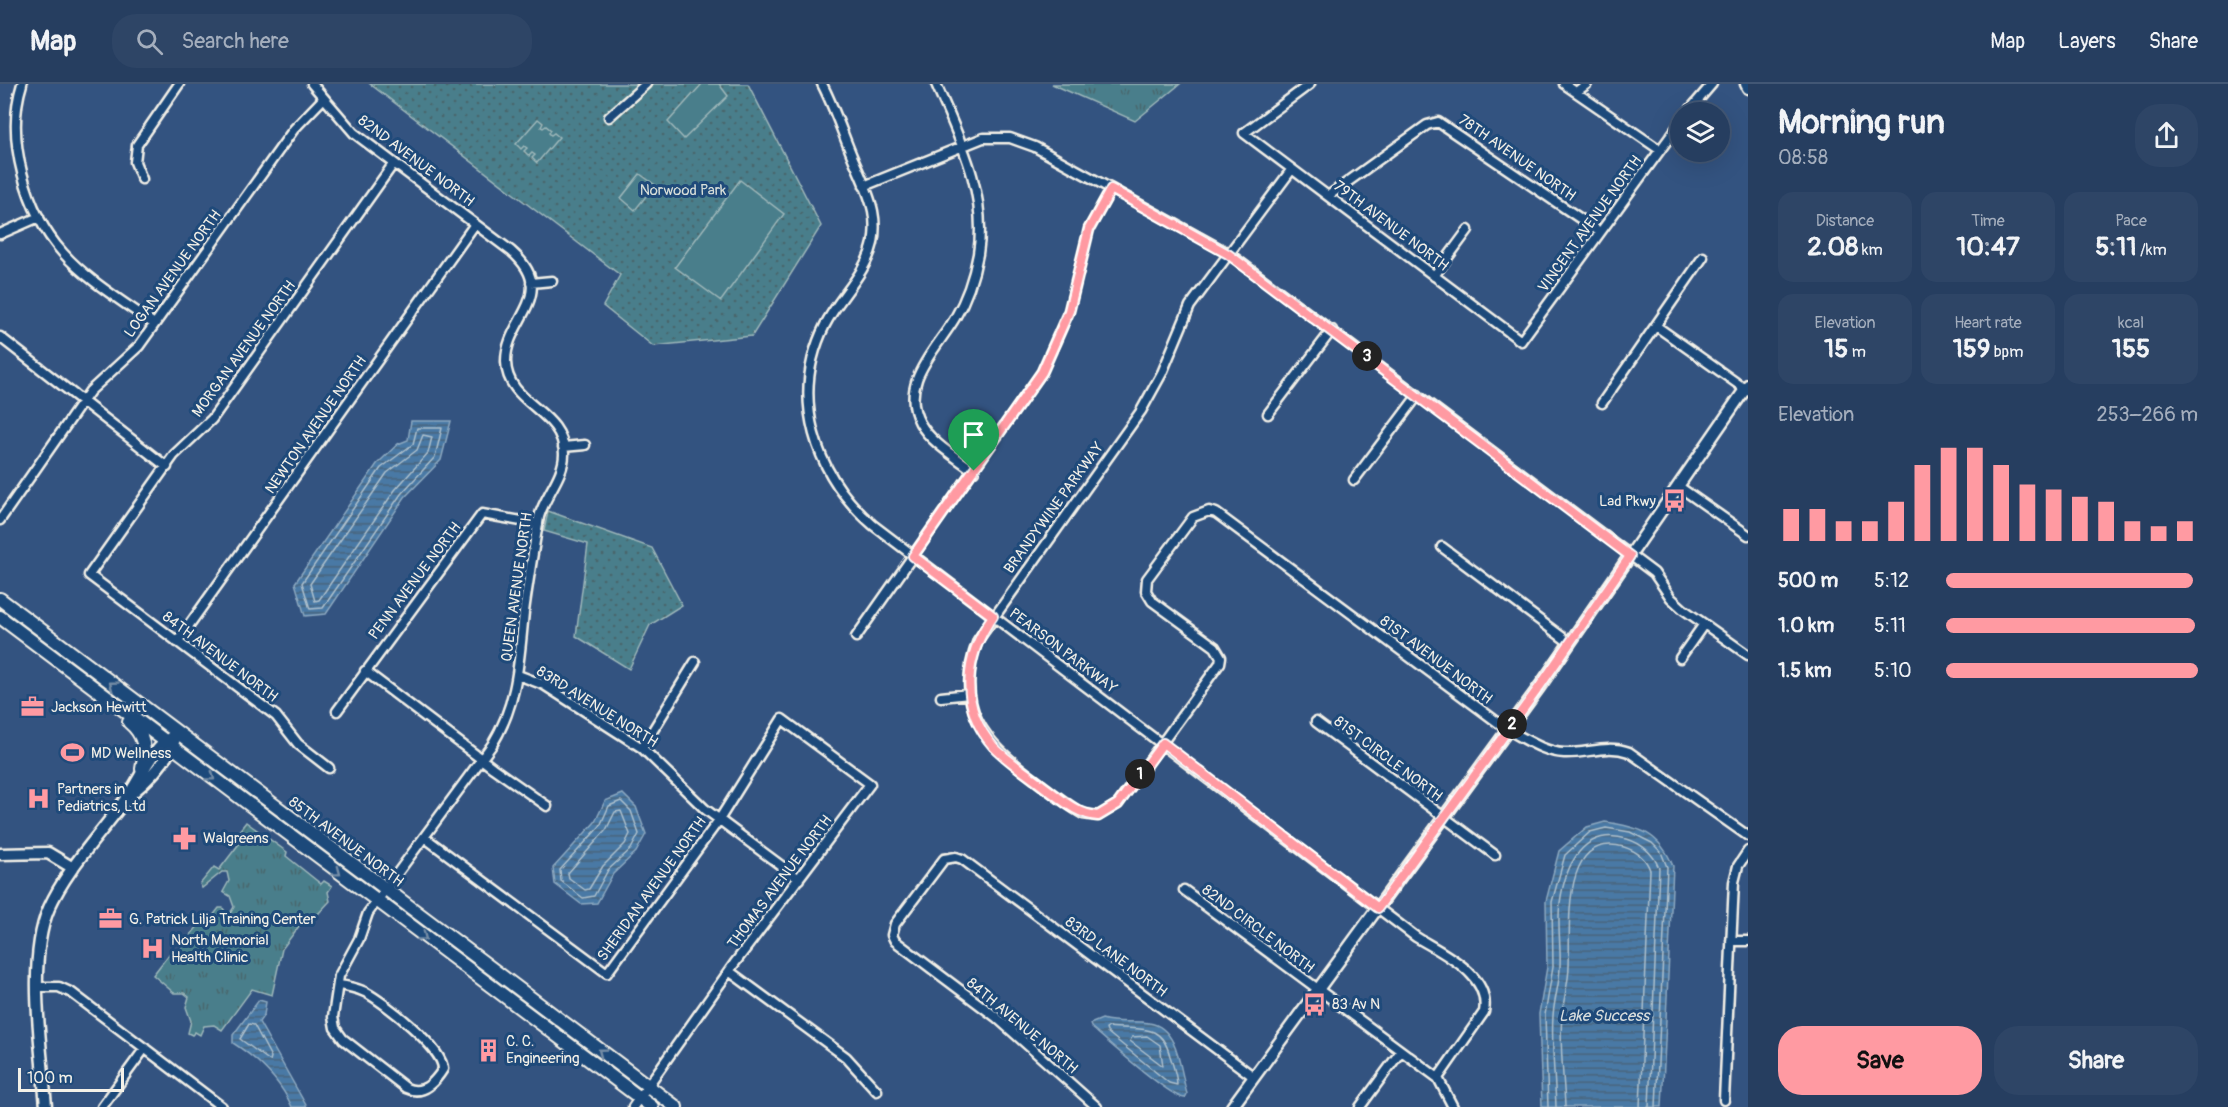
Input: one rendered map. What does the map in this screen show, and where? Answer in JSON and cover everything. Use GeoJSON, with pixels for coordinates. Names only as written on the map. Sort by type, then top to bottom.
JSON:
{"type":"FeatureCollection","features":[{"type":"Feature","properties":{"kind":"main road","name":"85TH AVENUE NORTH"},"geometry":{"type":"LineString","coordinates":[[0,599],[676,1107]]}},
{"type":"Feature","properties":{"kind":"main road","name":"85TH AVENUE NORTH"},"geometry":{"type":"LineString","coordinates":[[0,617],[636,1102],[652,1107]]}},
{"type":"Feature","properties":{"kind":"main road"},"geometry":{"type":"LineString","coordinates":[[48,654],[66,674],[138,730],[145,745],[142,769]]}},
{"type":"Feature","properties":{"kind":"street"},"geometry":{"type":"LineString","coordinates":[[22,84],[16,111],[18,148],[39,217],[57,245],[80,269],[154,324]]}},
{"type":"Feature","properties":{"kind":"street"},"geometry":{"type":"LineString","coordinates":[[142,179],[135,162],[137,145],[179,84]]}},
{"type":"Feature","properties":{"kind":"street","name":"82ND AVENUE NORTH"},"geometry":{"type":"LineString","coordinates":[[312,84],[354,133],[512,251],[524,265],[531,283]]}},
{"type":"Feature","properties":{"kind":"street"},"geometry":{"type":"LineString","coordinates":[[609,117],[646,84]]}},
{"type":"Feature","properties":{"kind":"street","name":"PEARSON PARKWAY"},"geometry":{"type":"LineString","coordinates":[[822,84],[873,211],[873,242],[868,257],[836,306],[816,346],[808,390],[809,412],[819,455],[841,494],[873,525],[913,556],[1378,908],[1474,976],[1484,999],[1485,1006],[1481,1018],[1438,1078]]}},
{"type":"Feature","properties":{"kind":"street"},"geometry":{"type":"LineString","coordinates":[[936,84],[962,146],[977,196],[978,253],[964,301],[922,367],[914,388],[913,400],[919,422],[926,432],[974,471]]}},
{"type":"Feature","properties":{"kind":"street","name":"79TH AVENUE NORTH"},"geometry":{"type":"LineString","coordinates":[[1310,84],[1244,133],[1521,341]]}},
{"type":"Feature","properties":{"kind":"street"},"geometry":{"type":"LineString","coordinates":[[1564,84],[1660,150]]}},
{"type":"Feature","properties":{"kind":"street"},"geometry":{"type":"LineString","coordinates":[[1576,92],[1587,84]]}},
{"type":"Feature","properties":{"kind":"street"},"geometry":{"type":"LineString","coordinates":[[1697,102],[1713,84]]}},
{"type":"Feature","properties":{"kind":"street"},"geometry":{"type":"LineString","coordinates":[[1746,84],[1748,88]]}},
{"type":"Feature","properties":{"kind":"street","name":"LOGAN AVENUE NORTH"},"geometry":{"type":"LineString","coordinates":[[0,520],[82,403],[108,373],[130,357],[294,129],[323,99]]}},
{"type":"Feature","properties":{"kind":"street","name":"78TH AVENUE NORTH"},"geometry":{"type":"LineString","coordinates":[[1328,196],[1427,125],[1438,122],[1600,232]]}},
{"type":"Feature","properties":{"kind":"street","name":"VINCENT AVENUE NORTH"},"geometry":{"type":"LineString","coordinates":[[1521,341],[1670,136]]}},
{"type":"Feature","properties":{"kind":"street"},"geometry":{"type":"LineString","coordinates":[[864,186],[962,146],[996,137],[1023,141],[1228,254],[1418,394],[1654,573],[1671,598],[1748,655]]}},
{"type":"Feature","properties":{"kind":"street","name":"MORGAN AVENUE NORTH"},"geometry":{"type":"LineString","coordinates":[[89,576],[166,466],[183,445],[212,419],[394,163]]}},
{"type":"Feature","properties":{"kind":"street","name":"BRANDYWINE PARKWAY"},"geometry":{"type":"LineString","coordinates":[[1163,743],[1118,804],[1098,816],[1077,810],[995,747],[976,720],[969,694],[972,656],[993,616],[1141,411],[1162,373],[1190,306],[1292,169]]}},
{"type":"Feature","properties":{"kind":"street"},"geometry":{"type":"LineString","coordinates":[[856,637],[1030,391],[1053,352],[1069,311],[1089,229],[1111,189]]}},
{"type":"Feature","properties":{"kind":"street"},"geometry":{"type":"LineString","coordinates":[[0,234],[39,217]]}},
{"type":"Feature","properties":{"kind":"street","name":"NEWTON AVENUE NORTH"},"geometry":{"type":"LineString","coordinates":[[177,642],[475,224]]}},
{"type":"Feature","properties":{"kind":"street"},"geometry":{"type":"LineString","coordinates":[[1434,276],[1468,230]]}},
{"type":"Feature","properties":{"kind":"street"},"geometry":{"type":"LineString","coordinates":[[1602,403],[1703,257]]}},
{"type":"Feature","properties":{"kind":"street"},"geometry":{"type":"LineString","coordinates":[[552,281],[531,283],[528,309],[508,342],[506,367],[516,391],[553,422],[563,447],[585,445]]}},
{"type":"Feature","properties":{"kind":"street"},"geometry":{"type":"LineString","coordinates":[[1232,1107],[1508,730],[1747,388],[1656,326]]}},
{"type":"Feature","properties":{"kind":"street"},"geometry":{"type":"LineString","coordinates":[[1268,414],[1332,330]]}},
{"type":"Feature","properties":{"kind":"street"},"geometry":{"type":"LineString","coordinates":[[0,337],[166,466]]}},
{"type":"Feature","properties":{"kind":"street"},"geometry":{"type":"LineString","coordinates":[[1354,480],[1418,394]]}},
{"type":"Feature","properties":{"kind":"street","name":"QUEEN AVENUE NORTH"},"geometry":{"type":"LineString","coordinates":[[338,985],[353,988],[376,999],[438,1053],[443,1069],[433,1084],[419,1090],[406,1088],[338,1034],[333,1017],[339,976],[360,939],[368,913],[481,759],[508,716],[518,675],[538,524],[542,505],[563,465],[563,447]]}},
{"type":"Feature","properties":{"kind":"street"},"geometry":{"type":"LineString","coordinates":[[1678,486],[1748,535]]}},
{"type":"Feature","properties":{"kind":"street","name":"81ST AVENUE NORTH"},"geometry":{"type":"LineString","coordinates":[[1163,743],[1218,668],[1221,657],[1215,647],[1152,601],[1146,591],[1146,585],[1193,517],[1202,512],[1216,513],[1508,730],[1551,752],[1579,752],[1608,747],[1629,752],[1748,836]]}},
{"type":"Feature","properties":{"kind":"street","name":"PENN AVENUE NORTH"},"geometry":{"type":"LineString","coordinates":[[337,711],[482,514],[538,524]]}},
{"type":"Feature","properties":{"kind":"street"},"geometry":{"type":"LineString","coordinates":[[1442,547],[1570,643]]}},
{"type":"Feature","properties":{"kind":"street","name":"84TH AVENUE NORTH"},"geometry":{"type":"LineString","coordinates":[[89,576],[276,716],[298,744],[329,768]]}},
{"type":"Feature","properties":{"kind":"street"},"geometry":{"type":"LineString","coordinates":[[1680,658],[1704,624]]}},
{"type":"Feature","properties":{"kind":"street"},"geometry":{"type":"LineString","coordinates":[[642,748],[695,662]]}},
{"type":"Feature","properties":{"kind":"street"},"geometry":{"type":"LineString","coordinates":[[365,671],[547,806]]}},
{"type":"Feature","properties":{"kind":"street","name":"83RD AVENUE NORTH"},"geometry":{"type":"LineString","coordinates":[[518,675],[543,685],[642,748],[719,820],[799,879]]}},
{"type":"Feature","properties":{"kind":"street"},"geometry":{"type":"LineString","coordinates":[[941,697],[969,694]]}},
{"type":"Feature","properties":{"kind":"street","name":"SHERIDAN AVENUE NORTH"},"geometry":{"type":"LineString","coordinates":[[424,837],[607,974],[719,820],[782,718]]}},
{"type":"Feature","properties":{"kind":"street","name":"THOMAS AVENUE NORTH"},"geometry":{"type":"LineString","coordinates":[[636,1102],[649,1087],[729,971],[870,784],[782,718]]}},
{"type":"Feature","properties":{"kind":"street","name":"81ST CIRCLE NORTH"},"geometry":{"type":"LineString","coordinates":[[1316,722],[1495,855]]}},
{"type":"Feature","properties":{"kind":"street"},"geometry":{"type":"LineString","coordinates":[[46,1107],[38,987],[39,948],[49,908],[74,868],[130,795],[142,769],[177,733]]}},
{"type":"Feature","properties":{"kind":"street"},"geometry":{"type":"LineString","coordinates":[[130,795],[146,782],[168,744]]}},
{"type":"Feature","properties":{"kind":"street"},"geometry":{"type":"LineString","coordinates":[[1724,1100],[1735,874],[1748,851]]}},
{"type":"Feature","properties":{"kind":"street"},"geometry":{"type":"LineString","coordinates":[[0,854],[48,853],[74,868]]}},
{"type":"Feature","properties":{"kind":"street","name":"83RD LANE NORTH"},"geometry":{"type":"LineString","coordinates":[[900,946],[892,935],[895,924],[939,863],[949,857],[962,859],[1254,1077]]}},
{"type":"Feature","properties":{"kind":"street","name":"82ND CIRCLE NORTH"},"geometry":{"type":"LineString","coordinates":[[1184,890],[1317,991]]}},
{"type":"Feature","properties":{"kind":"street"},"geometry":{"type":"LineString","coordinates":[[1731,940],[1748,941]]}},
{"type":"Feature","properties":{"kind":"street","name":"84TH AVENUE NORTH"},"geometry":{"type":"LineString","coordinates":[[900,946],[996,1017],[1097,1107]]}},
{"type":"Feature","properties":{"kind":"street"},"geometry":{"type":"LineString","coordinates":[[729,971],[846,1057],[877,1091]]}},
{"type":"Feature","properties":{"kind":"street"},"geometry":{"type":"LineString","coordinates":[[38,987],[65,989],[222,1107]]}},
{"type":"Feature","properties":{"kind":"street"},"geometry":{"type":"LineString","coordinates":[[1317,991],[1438,1078],[1453,1107]]}},
{"type":"Feature","properties":{"kind":"street"},"geometry":{"type":"LineString","coordinates":[[102,1107],[145,1048]]}},
{"type":"Feature","properties":{"kind":"street"},"geometry":{"type":"LineString","coordinates":[[1360,1107],[1401,1051]]}},
{"type":"Feature","properties":{"kind":"green space","name":"Norwood Park"},"geometry":{"type":"Polygon","coordinates":[[[370,84],[748,84],[821,226],[752,336],[653,346],[603,306],[620,275],[370,84]]]}},
{"type":"Feature","properties":{"kind":"green space"},"geometry":{"type":"Polygon","coordinates":[[[702,84],[719,84],[728,96],[684,139],[668,122],[702,84]]]}},
{"type":"Feature","properties":{"kind":"green space"},"geometry":{"type":"Polygon","coordinates":[[[1052,84],[1180,84],[1135,121],[1052,84]]]}},
{"type":"Feature","properties":{"kind":"green space"},"geometry":{"type":"Polygon","coordinates":[[[538,119],[543,123],[541,127],[546,126],[551,130],[549,133],[551,135],[554,133],[559,137],[537,163],[532,158],[535,155],[532,153],[529,156],[524,151],[527,148],[524,146],[521,149],[516,144],[538,119]]]}},
{"type":"Feature","properties":{"kind":"green space"},"geometry":{"type":"Polygon","coordinates":[[[640,174],[655,185],[635,210],[621,198],[640,174]]]}},
{"type":"Feature","properties":{"kind":"green space"},"geometry":{"type":"Polygon","coordinates":[[[740,180],[784,214],[721,301],[675,267],[740,180]]]}},
{"type":"Feature","properties":{"kind":"green space"},"geometry":{"type":"Polygon","coordinates":[[[548,511],[652,548],[682,605],[650,625],[629,669],[576,636],[588,544],[544,531],[548,511]]]}},
{"type":"Feature","properties":{"kind":"green space"},"geometry":{"type":"Polygon","coordinates":[[[246,822],[287,852],[286,856],[321,884],[324,881],[332,886],[328,892],[330,901],[317,915],[305,918],[282,949],[272,995],[252,989],[222,1030],[214,1025],[204,1026],[200,1035],[195,1032],[192,1035],[188,1033],[191,1021],[186,1007],[189,997],[184,993],[174,993],[153,975],[170,953],[177,952],[198,926],[209,921],[219,908],[223,908],[228,917],[234,907],[230,896],[223,892],[229,881],[227,872],[222,872],[202,888],[200,884],[214,867],[219,870],[245,836],[239,831],[246,822]]]}},
{"type":"Feature","properties":{"kind":"water"},"geometry":{"type":"Polygon","coordinates":[[[411,421],[451,421],[441,460],[405,497],[326,614],[305,616],[295,583],[377,464],[398,444],[408,440],[411,421]]]}},
{"type":"Feature","properties":{"kind":"water"},"geometry":{"type":"Polygon","coordinates":[[[623,794],[636,807],[646,834],[636,852],[613,874],[597,903],[581,904],[555,884],[553,868],[595,822],[605,801],[623,794]]]}},
{"type":"Feature","properties":{"kind":"water","name":"Lake Success"},"geometry":{"type":"Polygon","coordinates":[[[1605,822],[1638,829],[1654,838],[1661,845],[1673,866],[1662,1107],[1542,1107],[1539,1014],[1547,967],[1546,901],[1559,851],[1587,827],[1605,822]]]}},
{"type":"Feature","properties":{"kind":"water"},"geometry":{"type":"Polygon","coordinates":[[[259,1000],[266,1002],[264,1015],[259,1022],[307,1107],[292,1107],[281,1088],[267,1071],[233,1043],[233,1035],[259,1000]]]}},
{"type":"Feature","properties":{"kind":"water"},"geometry":{"type":"Polygon","coordinates":[[[1102,1019],[1149,1023],[1159,1026],[1167,1033],[1177,1051],[1187,1094],[1185,1098],[1166,1089],[1091,1027],[1090,1024],[1102,1019]]]}},
{"type":"Feature","properties":{"kind":"place","name":"Lad Pkwy"},"geometry":{"type":"Point","coordinates":[1674,501]}},
{"type":"Feature","properties":{"kind":"place","name":"Jackson Hewitt"},"geometry":{"type":"Point","coordinates":[33,707]}},
{"type":"Feature","properties":{"kind":"place","name":"MD Wellness"},"geometry":{"type":"Point","coordinates":[73,753]}},
{"type":"Feature","properties":{"kind":"place","name":"Partners in Pediatrics, Ltd"},"geometry":{"type":"Point","coordinates":[39,798]}},
{"type":"Feature","properties":{"kind":"place","name":"Walgreens"},"geometry":{"type":"Point","coordinates":[185,838]}},
{"type":"Feature","properties":{"kind":"place","name":"G. Patrick Lilja Training Center"},"geometry":{"type":"Point","coordinates":[111,919]}},
{"type":"Feature","properties":{"kind":"place","name":"North Memorial Health Clinic"},"geometry":{"type":"Point","coordinates":[153,949]}},
{"type":"Feature","properties":{"kind":"place","name":"83 Av N"},"geometry":{"type":"Point","coordinates":[1314,1004]}},
{"type":"Feature","properties":{"kind":"place","name":"C. C. Engineering"},"geometry":{"type":"Point","coordinates":[488,1050]}},
{"type":"Feature","properties":{"kind":"route"},"geometry":{"type":"LineString","coordinates":[[1111,189],[1228,254],[1440,410],[1630,556],[1540,686],[1378,908],[1163,743],[1118,804],[1106,814],[1098,816],[1083,814],[1077,810],[995,747],[984,735],[976,720],[968,688],[972,656],[978,640],[993,616],[913,556],[974,471],[1030,391],[1053,352],[1069,311],[1089,229],[1111,189]]}}]}
